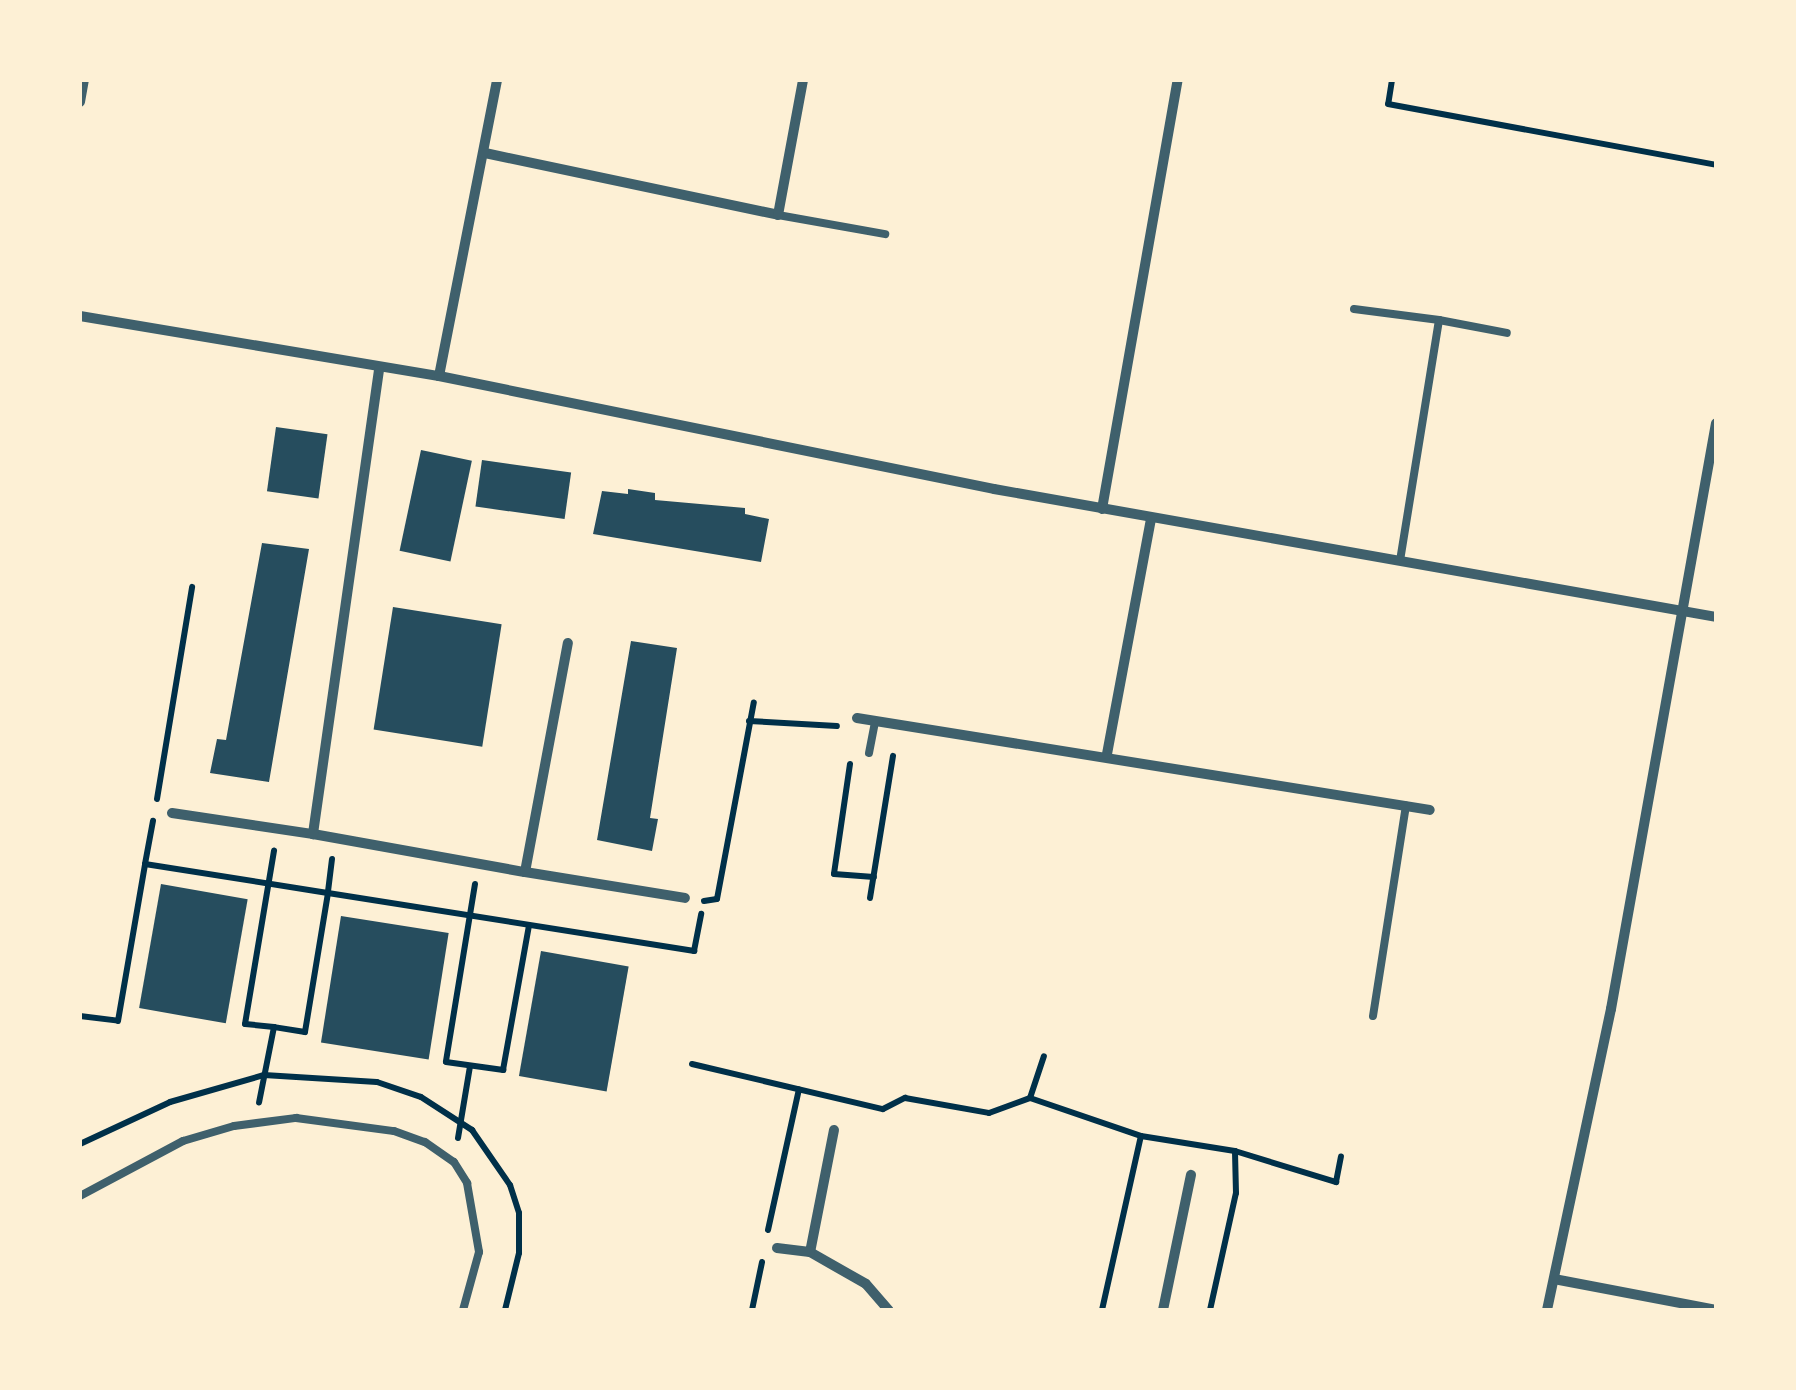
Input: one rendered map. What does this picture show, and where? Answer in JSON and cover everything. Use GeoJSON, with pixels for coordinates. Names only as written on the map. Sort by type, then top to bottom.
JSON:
{"type":"FeatureCollection","features":[{"type":"Feature","properties":{"kind":"street"},"geometry":{"type":"LineString","coordinates":[[80,102],[84,80]]}},
{"type":"Feature","properties":{"kind":"street"},"geometry":{"type":"LineString","coordinates":[[439,376],[497,80]]}},
{"type":"Feature","properties":{"kind":"street"},"geometry":{"type":"LineString","coordinates":[[485,153],[778,214],[803,80]]}},
{"type":"Feature","properties":{"kind":"street"},"geometry":{"type":"LineString","coordinates":[[1102,508],[1178,80]]}},
{"type":"Feature","properties":{"kind":"street"},"geometry":{"type":"LineString","coordinates":[[80,316],[379,370],[439,376],[1151,518],[1716,617]]}},
{"type":"Feature","properties":{"kind":"street"},"geometry":{"type":"LineString","coordinates":[[313,834],[379,370]]}},
{"type":"Feature","properties":{"kind":"street"},"geometry":{"type":"LineString","coordinates":[[1548,1310],[1611,1009],[1716,423]]}},
{"type":"Feature","properties":{"kind":"street"},"geometry":{"type":"LineString","coordinates":[[1106,754],[1151,518]]}},
{"type":"Feature","properties":{"kind":"street"},"geometry":{"type":"LineString","coordinates":[[526,872],[568,643]]}},
{"type":"Feature","properties":{"kind":"street"},"geometry":{"type":"LineString","coordinates":[[857,718],[1106,754],[1430,810]]}},
{"type":"Feature","properties":{"kind":"street"},"geometry":{"type":"LineString","coordinates":[[172,812],[685,898]]}},
{"type":"Feature","properties":{"kind":"street"},"geometry":{"type":"LineString","coordinates":[[810,1252],[834,1130]]}},
{"type":"Feature","properties":{"kind":"street"},"geometry":{"type":"LineString","coordinates":[[1162,1310],[1191,1175]]}},
{"type":"Feature","properties":{"kind":"street"},"geometry":{"type":"LineString","coordinates":[[777,1248],[810,1252],[866,1284],[889,1310]]}},
{"type":"Feature","properties":{"kind":"street"},"geometry":{"type":"LineString","coordinates":[[1554,1279],[1716,1310]]}},
{"type":"Feature","properties":{"kind":"lane"},"geometry":{"type":"LineString","coordinates":[[778,214],[885,234]]}},
{"type":"Feature","properties":{"kind":"lane"},"geometry":{"type":"LineString","coordinates":[[1354,309],[1507,333]]}},
{"type":"Feature","properties":{"kind":"lane"},"geometry":{"type":"LineString","coordinates":[[1400,561],[1439,320]]}},
{"type":"Feature","properties":{"kind":"lane"},"geometry":{"type":"LineString","coordinates":[[870,753],[875,721]]}},
{"type":"Feature","properties":{"kind":"lane"},"geometry":{"type":"LineString","coordinates":[[1372,1016],[1406,806]]}},
{"type":"Feature","properties":{"kind":"lane"},"geometry":{"type":"LineString","coordinates":[[80,1196],[182,1141],[296,1118],[360,1122],[425,1142],[454,1162],[478,1214],[479,1252],[463,1310]]}},
{"type":"Feature","properties":{"kind":"path"},"geometry":{"type":"LineString","coordinates":[[1392,80],[1388,104],[1716,165]]}},
{"type":"Feature","properties":{"kind":"path"},"geometry":{"type":"LineString","coordinates":[[80,1016],[118,1022],[192,586]]}},
{"type":"Feature","properties":{"kind":"path"},"geometry":{"type":"LineString","coordinates":[[685,898],[717,900],[754,702]]}},
{"type":"Feature","properties":{"kind":"path"},"geometry":{"type":"LineString","coordinates":[[750,720],[826,730],[857,718],[834,874],[874,877]]}},
{"type":"Feature","properties":{"kind":"path"},"geometry":{"type":"LineString","coordinates":[[870,898],[901,725]]}},
{"type":"Feature","properties":{"kind":"path"},"geometry":{"type":"LineString","coordinates":[[278,829],[245,1024],[304,1032],[335,838]]}},
{"type":"Feature","properties":{"kind":"path"},"geometry":{"type":"LineString","coordinates":[[145,864],[694,951],[703,901]]}},
{"type":"Feature","properties":{"kind":"path"},"geometry":{"type":"LineString","coordinates":[[478,864],[446,1062],[502,1070],[529,925]]}},
{"type":"Feature","properties":{"kind":"path"},"geometry":{"type":"LineString","coordinates":[[256,1124],[274,1028]]}},
{"type":"Feature","properties":{"kind":"path"},"geometry":{"type":"LineString","coordinates":[[1030,1098],[1044,1056]]}},
{"type":"Feature","properties":{"kind":"path"},"geometry":{"type":"LineString","coordinates":[[692,1064],[883,1109],[905,1098],[989,1114],[1030,1098],[1141,1136],[1236,1151],[1336,1182],[1341,1156]]}},
{"type":"Feature","properties":{"kind":"path"},"geometry":{"type":"LineString","coordinates":[[454,1162],[470,1066]]}},
{"type":"Feature","properties":{"kind":"path"},"geometry":{"type":"LineString","coordinates":[[752,1310],[799,1089]]}},
{"type":"Feature","properties":{"kind":"path"},"geometry":{"type":"LineString","coordinates":[[1102,1310],[1141,1136]]}},
{"type":"Feature","properties":{"kind":"path"},"geometry":{"type":"LineString","coordinates":[[1210,1310],[1236,1193],[1236,1151]]}},
{"type":"Feature","properties":{"kind":"building"},"geometry":{"type":"Polygon","coordinates":[[[276,427],[327,434],[318,499],[267,491],[276,427]]]}},
{"type":"Feature","properties":{"kind":"building"},"geometry":{"type":"Polygon","coordinates":[[[421,450],[472,461],[450,562],[400,551],[421,450]]]}},
{"type":"Feature","properties":{"kind":"building"},"geometry":{"type":"Polygon","coordinates":[[[482,460],[571,473],[565,519],[475,507],[482,460]]]}},
{"type":"Feature","properties":{"kind":"building"},"geometry":{"type":"Polygon","coordinates":[[[628,489],[655,493],[655,500],[745,508],[745,514],[769,519],[761,562],[593,534],[602,491],[628,494],[628,489]]]}},
{"type":"Feature","properties":{"kind":"building"},"geometry":{"type":"Polygon","coordinates":[[[262,543],[309,549],[269,782],[210,773],[217,739],[226,740],[262,543]]]}},
{"type":"Feature","properties":{"kind":"building"},"geometry":{"type":"Polygon","coordinates":[[[393,607],[502,624],[482,747],[374,729],[393,607]]]}},
{"type":"Feature","properties":{"kind":"building"},"geometry":{"type":"Polygon","coordinates":[[[631,641],[677,648],[650,818],[658,819],[652,851],[597,840],[631,641]]]}},
{"type":"Feature","properties":{"kind":"building"},"geometry":{"type":"Polygon","coordinates":[[[161,884],[248,899],[226,1023],[139,1008],[161,884]]]}},
{"type":"Feature","properties":{"kind":"building"},"geometry":{"type":"Polygon","coordinates":[[[341,916],[449,933],[429,1059],[321,1042],[341,916]]]}},
{"type":"Feature","properties":{"kind":"building"},"geometry":{"type":"Polygon","coordinates":[[[541,951],[629,966],[607,1092],[519,1076],[541,951]]]}}]}
